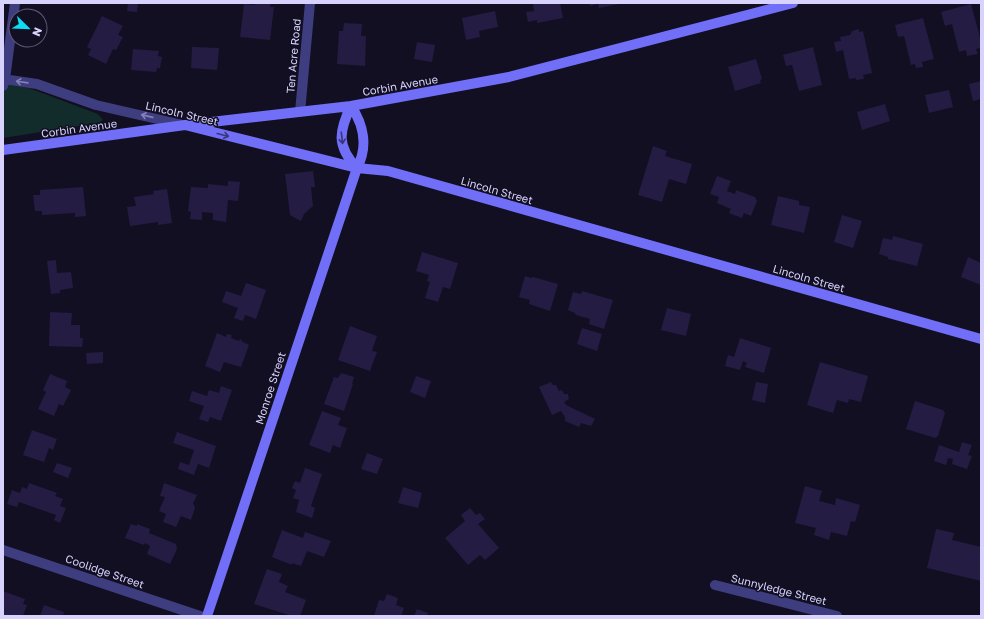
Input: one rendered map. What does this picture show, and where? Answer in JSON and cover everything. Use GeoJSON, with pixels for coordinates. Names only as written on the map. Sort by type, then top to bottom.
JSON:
{"type":"FeatureCollection","features":[{"type":"Feature","properties":{"kind":"street"},"geometry":{"type":"LineString","coordinates":[[4,81],[15,3]]}},
{"type":"Feature","properties":{"kind":"street","name":"Ten Acre Road"},"geometry":{"type":"LineString","coordinates":[[300,112],[310,3]]}},
{"type":"Feature","properties":{"kind":"street","name":"Corbin Avenue"},"geometry":{"type":"LineString","coordinates":[[3,150],[185,125],[351,106],[509,77],[793,3]]}},
{"type":"Feature","properties":{"kind":"street","name":"Lincoln Street"},"geometry":{"type":"LineString","coordinates":[[4,81],[37,84],[96,105],[185,125],[357,168],[388,171],[981,339]]}},
{"type":"Feature","properties":{"kind":"street"},"geometry":{"type":"LineString","coordinates":[[351,106],[344,122],[341,137],[349,159],[357,168]]}},
{"type":"Feature","properties":{"kind":"street","name":"Monroe Street"},"geometry":{"type":"LineString","coordinates":[[207,616],[357,168],[362,158],[364,149],[362,128],[358,117],[351,106]]}},
{"type":"Feature","properties":{"kind":"street","name":"Coolidge Street"},"geometry":{"type":"LineString","coordinates":[[3,550],[200,616]]}},
{"type":"Feature","properties":{"kind":"street","name":"Sunnyledge Street"},"geometry":{"type":"LineString","coordinates":[[715,585],[837,616]]}},
{"type":"Feature","properties":{"kind":"green space"},"geometry":{"type":"Polygon","coordinates":[[[3,84],[29,88],[98,114],[103,120],[98,123],[3,138],[3,84]]]}},
{"type":"Feature","properties":{"kind":"building"},"geometry":{"type":"Polygon","coordinates":[[[128,3],[138,3],[137,12],[127,11],[128,3]]]}},
{"type":"Feature","properties":{"kind":"building"},"geometry":{"type":"Polygon","coordinates":[[[255,3],[271,3],[270,7],[274,7],[270,40],[240,37],[244,4],[255,5],[255,3]]]}},
{"type":"Feature","properties":{"kind":"building"},"geometry":{"type":"Polygon","coordinates":[[[533,3],[560,3],[563,18],[537,23],[537,20],[528,22],[526,12],[534,11],[533,3]]]}},
{"type":"Feature","properties":{"kind":"building"},"geometry":{"type":"Polygon","coordinates":[[[590,3],[619,4],[599,8],[598,4],[590,6],[590,3]]]}},
{"type":"Feature","properties":{"kind":"building"},"geometry":{"type":"Polygon","coordinates":[[[971,4],[981,41],[981,48],[976,49],[978,54],[967,56],[966,50],[959,52],[952,24],[945,26],[941,12],[971,4]]]}},
{"type":"Feature","properties":{"kind":"building"},"geometry":{"type":"Polygon","coordinates":[[[495,11],[498,27],[479,31],[480,37],[466,40],[462,18],[495,11]]]}},
{"type":"Feature","properties":{"kind":"building"},"geometry":{"type":"Polygon","coordinates":[[[102,16],[123,26],[118,35],[123,37],[116,50],[113,49],[106,64],[88,55],[91,49],[87,47],[102,16]]]}},
{"type":"Feature","properties":{"kind":"building"},"geometry":{"type":"Polygon","coordinates":[[[923,18],[934,59],[922,62],[923,67],[916,68],[915,64],[911,65],[904,36],[898,37],[895,25],[923,18]]]}},
{"type":"Feature","properties":{"kind":"building"},"geometry":{"type":"Polygon","coordinates":[[[344,23],[362,24],[361,36],[366,36],[365,66],[337,64],[339,31],[343,31],[344,23]]]}},
{"type":"Feature","properties":{"kind":"building"},"geometry":{"type":"Polygon","coordinates":[[[859,29],[859,32],[863,31],[872,73],[863,75],[864,79],[856,80],[856,78],[849,79],[843,50],[836,52],[834,42],[841,41],[840,37],[850,35],[852,31],[859,29]]]}},
{"type":"Feature","properties":{"kind":"building"},"geometry":{"type":"Polygon","coordinates":[[[417,42],[435,45],[432,62],[414,59],[417,42]]]}},
{"type":"Feature","properties":{"kind":"building"},"geometry":{"type":"Polygon","coordinates":[[[192,47],[219,48],[217,70],[191,68],[192,47]]]}},
{"type":"Feature","properties":{"kind":"building"},"geometry":{"type":"Polygon","coordinates":[[[813,47],[822,85],[799,91],[792,65],[786,66],[783,55],[813,47]]]}},
{"type":"Feature","properties":{"kind":"building"},"geometry":{"type":"Polygon","coordinates":[[[133,49],[159,51],[158,56],[162,57],[160,68],[157,68],[156,72],[131,70],[133,49]]]}},
{"type":"Feature","properties":{"kind":"building"},"geometry":{"type":"Polygon","coordinates":[[[756,59],[762,79],[760,80],[761,83],[735,91],[728,67],[756,59]]]}},
{"type":"Feature","properties":{"kind":"building"},"geometry":{"type":"Polygon","coordinates":[[[981,81],[981,99],[973,101],[969,84],[981,81]]]}},
{"type":"Feature","properties":{"kind":"building"},"geometry":{"type":"Polygon","coordinates":[[[949,90],[953,107],[929,113],[925,95],[949,90]]]}},
{"type":"Feature","properties":{"kind":"building"},"geometry":{"type":"Polygon","coordinates":[[[885,104],[890,121],[862,130],[857,112],[885,104]]]}},
{"type":"Feature","properties":{"kind":"building"},"geometry":{"type":"Polygon","coordinates":[[[653,146],[667,151],[665,156],[692,164],[686,184],[669,179],[662,202],[638,195],[653,146]]]}},
{"type":"Feature","properties":{"kind":"building"},"geometry":{"type":"Polygon","coordinates":[[[313,171],[315,187],[311,187],[313,206],[304,214],[301,221],[290,215],[285,174],[313,171]]]}},
{"type":"Feature","properties":{"kind":"building"},"geometry":{"type":"Polygon","coordinates":[[[717,176],[731,181],[727,191],[735,194],[736,190],[755,197],[757,201],[751,216],[744,213],[742,218],[729,213],[731,209],[717,203],[719,197],[710,194],[717,176]]]}},
{"type":"Feature","properties":{"kind":"building"},"geometry":{"type":"Polygon","coordinates":[[[228,181],[240,182],[238,201],[228,200],[226,222],[213,220],[213,213],[202,212],[202,220],[190,219],[191,212],[188,211],[191,187],[208,188],[208,184],[228,186],[228,181]]]}},
{"type":"Feature","properties":{"kind":"building"},"geometry":{"type":"Polygon","coordinates":[[[83,187],[86,216],[75,217],[75,213],[42,215],[42,211],[35,211],[33,195],[40,195],[40,190],[83,187]]]}},
{"type":"Feature","properties":{"kind":"building"},"geometry":{"type":"Polygon","coordinates":[[[167,189],[172,223],[158,225],[158,222],[130,226],[127,207],[136,206],[134,197],[154,194],[153,191],[167,189]]]}},
{"type":"Feature","properties":{"kind":"building"},"geometry":{"type":"Polygon","coordinates":[[[778,196],[799,201],[799,205],[810,207],[804,233],[771,225],[778,196]]]}},
{"type":"Feature","properties":{"kind":"building"},"geometry":{"type":"Polygon","coordinates":[[[842,215],[862,221],[853,248],[834,242],[842,215]]]}},
{"type":"Feature","properties":{"kind":"building"},"geometry":{"type":"Polygon","coordinates":[[[893,236],[923,244],[917,266],[888,259],[888,257],[879,254],[883,238],[892,240],[893,236]]]}},
{"type":"Feature","properties":{"kind":"building"},"geometry":{"type":"Polygon","coordinates":[[[422,252],[458,263],[450,289],[443,287],[438,302],[425,298],[430,282],[427,281],[429,275],[416,271],[422,252]]]}},
{"type":"Feature","properties":{"kind":"building"},"geometry":{"type":"Polygon","coordinates":[[[968,257],[981,263],[981,285],[961,277],[968,257]]]}},
{"type":"Feature","properties":{"kind":"building"},"geometry":{"type":"Polygon","coordinates":[[[56,260],[57,273],[71,272],[73,288],[60,290],[60,293],[51,294],[47,261],[56,260]]]}},
{"type":"Feature","properties":{"kind":"building"},"geometry":{"type":"Polygon","coordinates":[[[525,276],[558,284],[550,311],[529,304],[530,300],[519,297],[525,276]]]}},
{"type":"Feature","properties":{"kind":"building"},"geometry":{"type":"Polygon","coordinates":[[[246,283],[266,290],[256,319],[245,315],[243,321],[234,318],[238,308],[222,302],[226,291],[241,296],[246,283]]]}},
{"type":"Feature","properties":{"kind":"building"},"geometry":{"type":"Polygon","coordinates":[[[582,291],[613,300],[604,329],[589,324],[590,319],[576,315],[568,310],[573,292],[581,294],[582,291]]]}},
{"type":"Feature","properties":{"kind":"building"},"geometry":{"type":"Polygon","coordinates":[[[667,308],[691,314],[686,336],[661,330],[667,308]]]}},
{"type":"Feature","properties":{"kind":"building"},"geometry":{"type":"Polygon","coordinates":[[[50,312],[72,313],[71,325],[80,325],[80,338],[83,338],[82,347],[49,346],[50,312]]]}},
{"type":"Feature","properties":{"kind":"building"},"geometry":{"type":"Polygon","coordinates":[[[350,326],[377,336],[372,351],[377,352],[370,371],[338,360],[350,326]]]}},
{"type":"Feature","properties":{"kind":"building"},"geometry":{"type":"Polygon","coordinates":[[[582,328],[602,334],[597,351],[577,344],[582,328]]]}},
{"type":"Feature","properties":{"kind":"building"},"geometry":{"type":"Polygon","coordinates":[[[217,333],[226,337],[227,334],[232,335],[231,338],[239,341],[240,339],[249,345],[241,367],[224,362],[220,372],[205,366],[217,333]]]}},
{"type":"Feature","properties":{"kind":"building"},"geometry":{"type":"Polygon","coordinates":[[[740,338],[771,348],[764,373],[745,367],[747,363],[743,361],[740,370],[725,366],[728,355],[734,357],[740,338]]]}},
{"type":"Feature","properties":{"kind":"building"},"geometry":{"type":"Polygon","coordinates":[[[103,352],[103,363],[87,364],[86,353],[103,352]]]}},
{"type":"Feature","properties":{"kind":"building"},"geometry":{"type":"Polygon","coordinates":[[[820,362],[868,376],[861,402],[849,399],[848,403],[837,400],[833,413],[807,405],[820,362]]]}},
{"type":"Feature","properties":{"kind":"building"},"geometry":{"type":"Polygon","coordinates":[[[341,373],[354,377],[344,411],[324,404],[334,377],[338,378],[341,373]]]}},
{"type":"Feature","properties":{"kind":"building"},"geometry":{"type":"Polygon","coordinates":[[[50,374],[67,381],[65,387],[71,390],[63,406],[59,404],[54,416],[38,409],[46,392],[43,390],[50,374]]]}},
{"type":"Feature","properties":{"kind":"building"},"geometry":{"type":"Polygon","coordinates":[[[416,376],[431,381],[425,398],[410,392],[416,376]]]}},
{"type":"Feature","properties":{"kind":"building"},"geometry":{"type":"Polygon","coordinates":[[[551,382],[553,385],[556,385],[559,391],[562,390],[564,394],[568,394],[569,399],[564,402],[566,405],[595,419],[591,426],[581,423],[579,427],[565,421],[565,417],[561,411],[552,415],[539,387],[551,382]]]}},
{"type":"Feature","properties":{"kind":"building"},"geometry":{"type":"Polygon","coordinates":[[[756,382],[768,384],[765,403],[752,400],[756,382]]]}},
{"type":"Feature","properties":{"kind":"building"},"geometry":{"type":"Polygon","coordinates":[[[221,386],[232,390],[221,421],[210,417],[208,422],[199,419],[204,406],[189,401],[192,391],[207,396],[209,390],[219,393],[221,386]]]}},
{"type":"Feature","properties":{"kind":"building"},"geometry":{"type":"Polygon","coordinates":[[[915,401],[943,410],[945,413],[938,436],[935,438],[906,429],[915,401]]]}},
{"type":"Feature","properties":{"kind":"building"},"geometry":{"type":"Polygon","coordinates":[[[322,411],[341,418],[338,425],[347,428],[340,448],[333,445],[330,453],[309,445],[322,411]]]}},
{"type":"Feature","properties":{"kind":"building"},"geometry":{"type":"Polygon","coordinates":[[[32,430],[57,439],[53,450],[49,448],[44,462],[23,455],[32,430]]]}},
{"type":"Feature","properties":{"kind":"building"},"geometry":{"type":"Polygon","coordinates":[[[177,432],[216,446],[209,468],[198,464],[194,475],[178,469],[180,462],[189,465],[194,450],[173,443],[177,432]]]}},
{"type":"Feature","properties":{"kind":"building"},"geometry":{"type":"Polygon","coordinates":[[[962,442],[972,445],[968,455],[972,456],[967,469],[952,464],[953,459],[948,458],[946,465],[934,461],[939,445],[959,452],[962,442]]]}},
{"type":"Feature","properties":{"kind":"building"},"geometry":{"type":"Polygon","coordinates":[[[367,453],[383,459],[377,474],[361,469],[367,453]]]}},
{"type":"Feature","properties":{"kind":"building"},"geometry":{"type":"Polygon","coordinates":[[[57,463],[72,468],[68,478],[53,472],[57,463]]]}},
{"type":"Feature","properties":{"kind":"building"},"geometry":{"type":"Polygon","coordinates":[[[305,468],[322,474],[311,506],[315,508],[312,518],[296,512],[299,500],[293,498],[296,490],[292,488],[295,481],[300,483],[305,468]]]}},
{"type":"Feature","properties":{"kind":"building"},"geometry":{"type":"Polygon","coordinates":[[[29,483],[57,493],[55,496],[63,499],[60,506],[66,508],[60,523],[54,520],[56,515],[19,502],[17,507],[7,504],[12,490],[20,493],[22,487],[27,489],[29,483]]]}},
{"type":"Feature","properties":{"kind":"building"},"geometry":{"type":"Polygon","coordinates":[[[164,483],[197,495],[193,503],[195,508],[191,520],[181,516],[176,527],[163,522],[166,514],[159,511],[165,497],[160,496],[164,483]]]}},
{"type":"Feature","properties":{"kind":"building"},"geometry":{"type":"Polygon","coordinates":[[[805,486],[822,491],[819,501],[835,505],[836,498],[860,505],[855,522],[851,521],[847,536],[831,532],[829,540],[814,535],[816,528],[795,523],[805,486]]]}},
{"type":"Feature","properties":{"kind":"building"},"geometry":{"type":"Polygon","coordinates":[[[403,487],[422,493],[418,508],[398,503],[403,487]]]}},
{"type":"Feature","properties":{"kind":"building"},"geometry":{"type":"Polygon","coordinates":[[[470,508],[476,515],[480,513],[485,519],[478,524],[499,548],[485,560],[480,555],[468,565],[445,538],[465,521],[461,515],[470,508]]]}},
{"type":"Feature","properties":{"kind":"building"},"geometry":{"type":"Polygon","coordinates":[[[131,524],[137,526],[137,524],[150,529],[149,533],[176,544],[177,549],[170,564],[147,554],[150,546],[145,543],[144,545],[125,538],[131,524]]]}},
{"type":"Feature","properties":{"kind":"building"},"geometry":{"type":"Polygon","coordinates":[[[936,529],[954,533],[952,540],[981,547],[981,581],[927,568],[936,529]]]}},
{"type":"Feature","properties":{"kind":"building"},"geometry":{"type":"Polygon","coordinates":[[[282,530],[303,538],[305,532],[331,541],[324,557],[307,551],[301,566],[292,563],[292,565],[272,557],[282,530]]]}},
{"type":"Feature","properties":{"kind":"building"},"geometry":{"type":"Polygon","coordinates":[[[267,569],[282,574],[279,582],[288,586],[285,592],[306,600],[300,616],[292,616],[254,604],[267,569]]]}},
{"type":"Feature","properties":{"kind":"building"},"geometry":{"type":"Polygon","coordinates":[[[3,591],[25,599],[23,604],[27,605],[23,616],[3,615],[3,591]]]}},
{"type":"Feature","properties":{"kind":"building"},"geometry":{"type":"Polygon","coordinates":[[[387,594],[398,598],[396,605],[404,608],[401,616],[374,616],[379,600],[384,601],[387,594]]]}},
{"type":"Feature","properties":{"kind":"building"},"geometry":{"type":"Polygon","coordinates":[[[44,605],[64,612],[63,616],[40,616],[44,605]]]}},
{"type":"Feature","properties":{"kind":"building"},"geometry":{"type":"Polygon","coordinates":[[[417,609],[428,613],[427,616],[414,616],[417,609]]]}}]}
